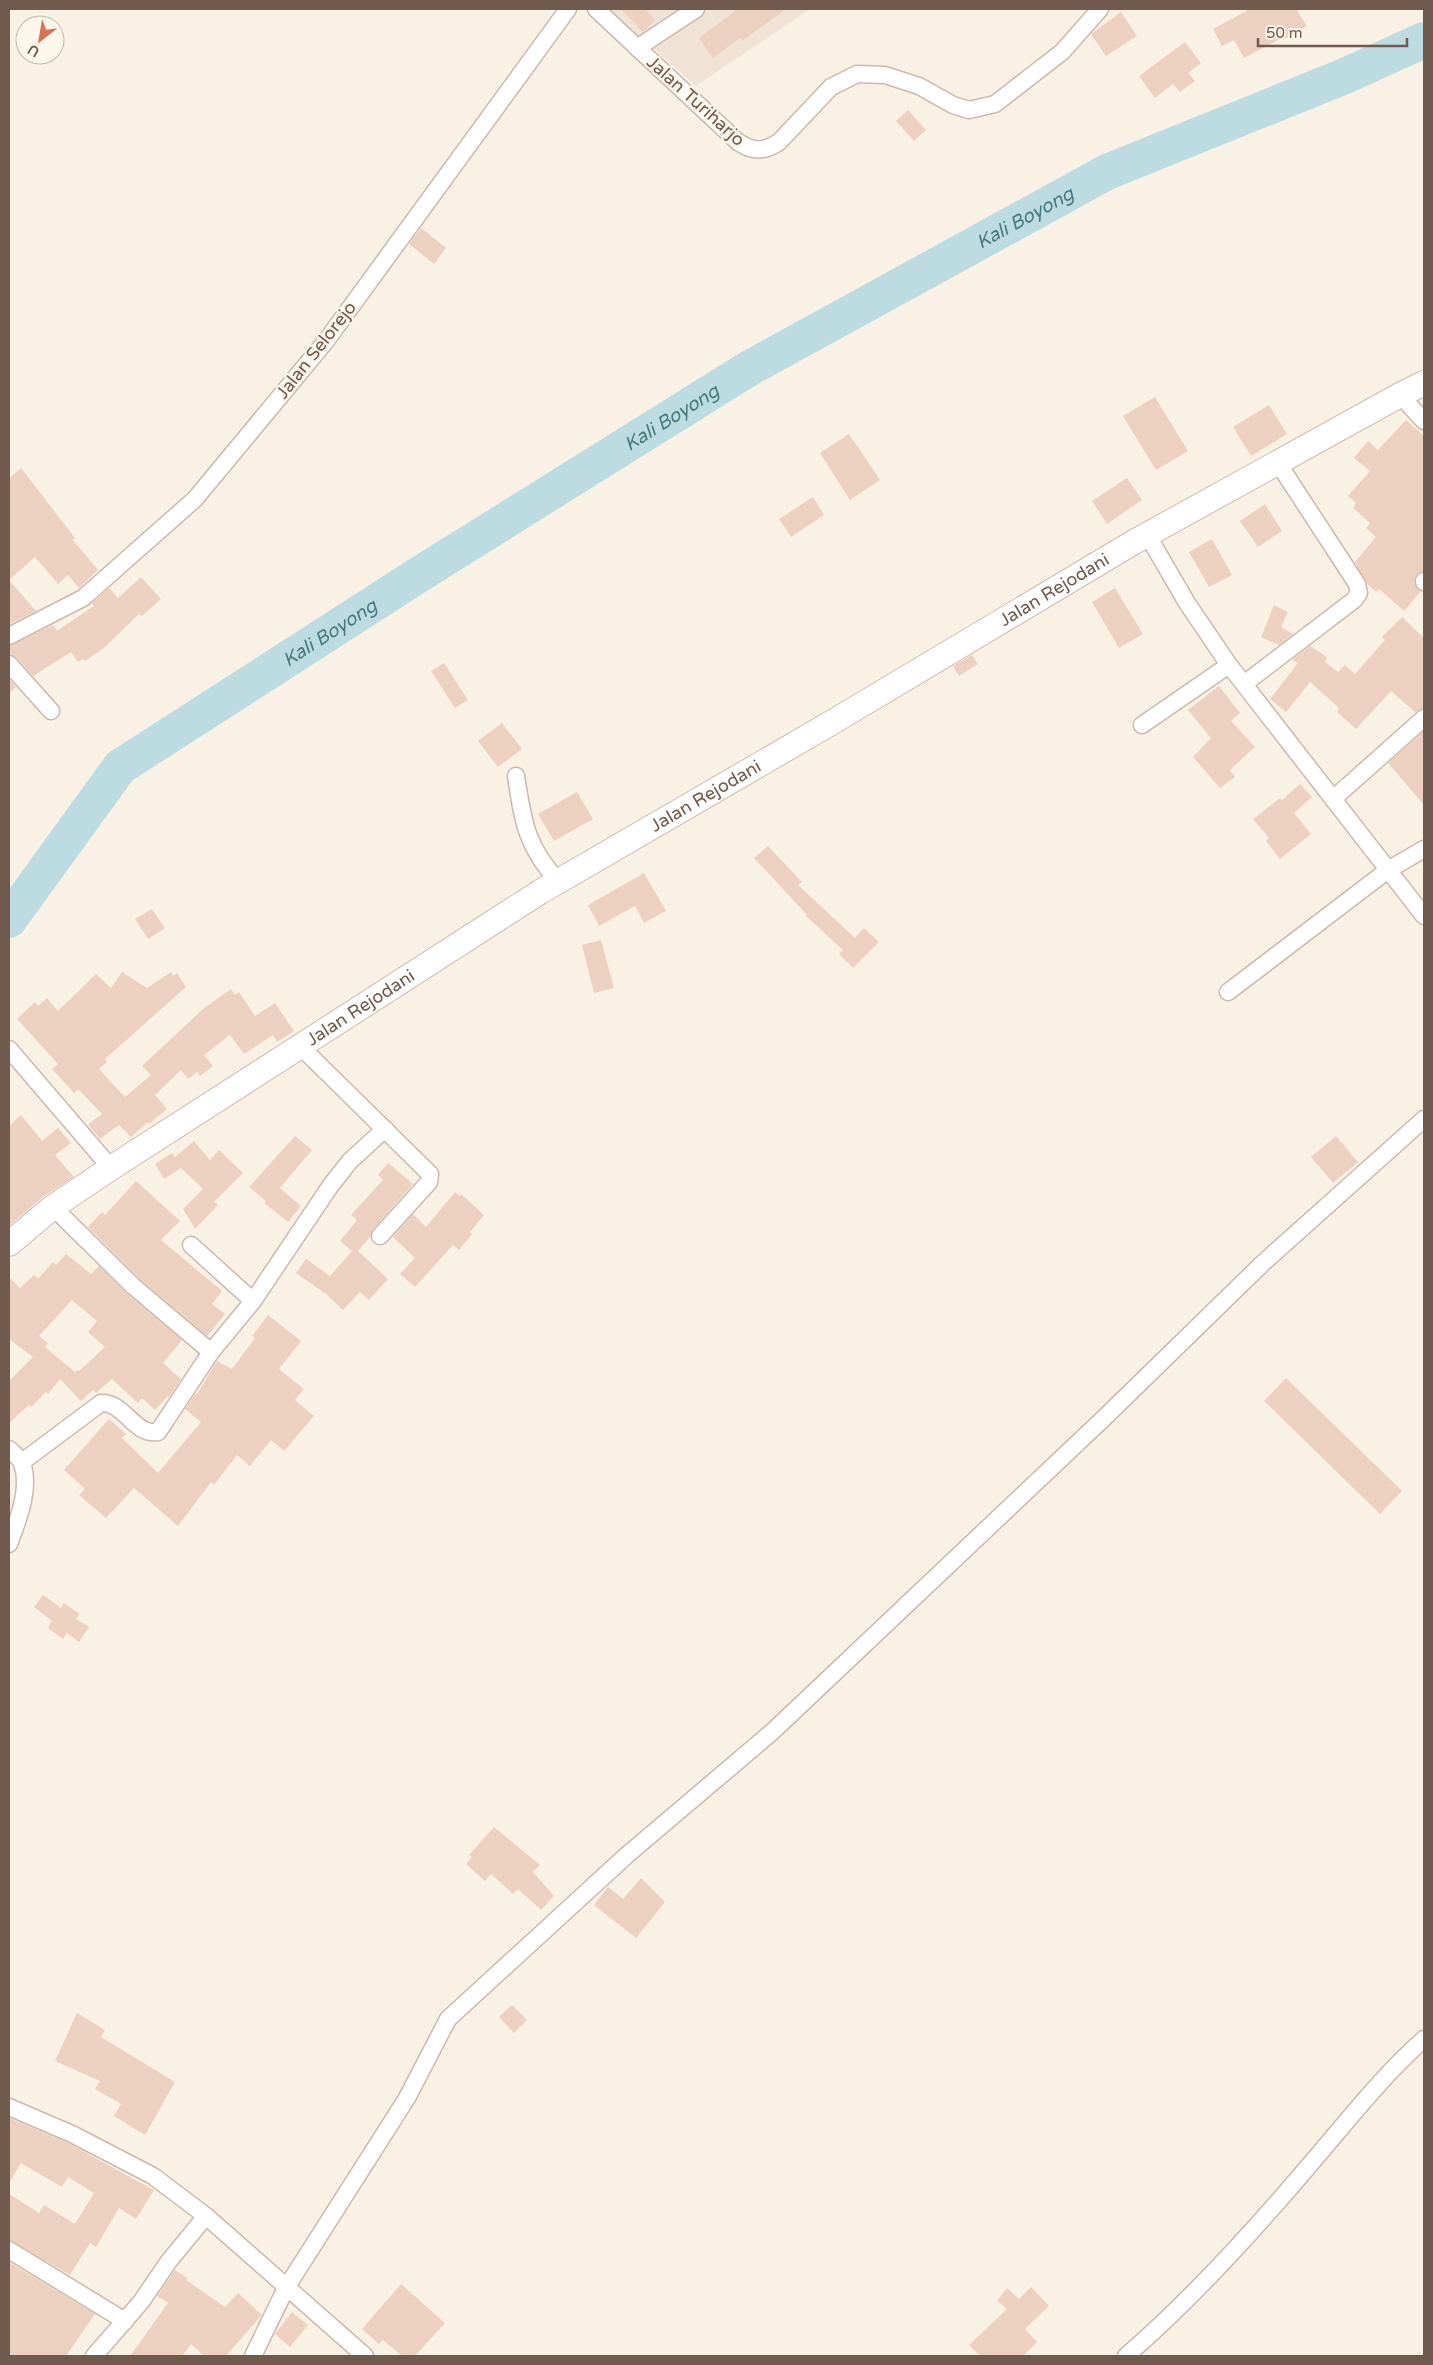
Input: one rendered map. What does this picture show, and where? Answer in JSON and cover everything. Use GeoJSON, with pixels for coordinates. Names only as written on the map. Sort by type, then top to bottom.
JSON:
{"type":"FeatureCollection","features":[{"type":"Feature","properties":{"kind":"main road","name":"Jalan Rejodani"},"geometry":{"type":"LineString","coordinates":[[10,1240],[52,1207],[111,1168],[301,1047],[510,910],[1134,542],[1148,536],[1400,394],[1424,384]]}},
{"type":"Feature","properties":{"kind":"street","name":"Jalan Selorejo"},"geometry":{"type":"LineString","coordinates":[[9,636],[83,598],[195,499],[326,341],[568,9]]}},
{"type":"Feature","properties":{"kind":"street","name":"Jalan Turiharjo"},"geometry":{"type":"LineString","coordinates":[[596,9],[738,142],[748,149],[759,150],[769,148],[779,142],[831,87],[857,74],[885,76],[919,86],[953,105],[969,110],[995,104],[1062,52],[1100,9]]}},
{"type":"Feature","properties":{"kind":"street"},"geometry":{"type":"LineString","coordinates":[[638,48],[696,9]]}},
{"type":"Feature","properties":{"kind":"street"},"geometry":{"type":"LineString","coordinates":[[1400,394],[1424,421]]}},
{"type":"Feature","properties":{"kind":"street"},"geometry":{"type":"LineString","coordinates":[[1244,684],[1354,600],[1359,593],[1357,584],[1278,463]]}},
{"type":"Feature","properties":{"kind":"street"},"geometry":{"type":"LineString","coordinates":[[1148,536],[1187,603],[1229,665],[1424,916]]}},
{"type":"Feature","properties":{"kind":"street"},"geometry":{"type":"LineString","coordinates":[[9,664],[51,711]]}},
{"type":"Feature","properties":{"kind":"street"},"geometry":{"type":"LineString","coordinates":[[1142,725],[1229,665]]}},
{"type":"Feature","properties":{"kind":"street"},"geometry":{"type":"LineString","coordinates":[[1333,799],[1424,718]]}},
{"type":"Feature","properties":{"kind":"street"},"geometry":{"type":"LineString","coordinates":[[516,776],[525,830],[545,867],[550,887]]}},
{"type":"Feature","properties":{"kind":"street"},"geometry":{"type":"LineString","coordinates":[[1228,992],[1388,870],[1424,849]]}},
{"type":"Feature","properties":{"kind":"street"},"geometry":{"type":"LineString","coordinates":[[301,1047],[430,1174],[431,1178],[380,1236]]}},
{"type":"Feature","properties":{"kind":"street"},"geometry":{"type":"LineString","coordinates":[[9,1049],[111,1168]]}},
{"type":"Feature","properties":{"kind":"street"},"geometry":{"type":"LineString","coordinates":[[253,2356],[286,2288],[407,2098],[448,2019],[627,1855],[772,1732],[1104,1418],[1263,1262],[1424,1119]]}},
{"type":"Feature","properties":{"kind":"street"},"geometry":{"type":"LineString","coordinates":[[22,1462],[101,1403],[114,1405],[147,1432],[158,1432],[211,1352],[253,1301],[331,1185],[350,1161],[385,1129]]}},
{"type":"Feature","properties":{"kind":"street"},"geometry":{"type":"LineString","coordinates":[[52,1207],[133,1286],[211,1352]]}},
{"type":"Feature","properties":{"kind":"street"},"geometry":{"type":"LineString","coordinates":[[191,1245],[253,1301]]}},
{"type":"Feature","properties":{"kind":"street"},"geometry":{"type":"LineString","coordinates":[[9,1449],[22,1462],[25,1480],[20,1517],[9,1544]]}},
{"type":"Feature","properties":{"kind":"street"},"geometry":{"type":"LineString","coordinates":[[1126,2356],[1158,2328],[1278,2202],[1400,2060],[1424,2039]]}},
{"type":"Feature","properties":{"kind":"street"},"geometry":{"type":"LineString","coordinates":[[9,2107],[72,2134],[153,2176],[206,2216],[365,2356]]}},
{"type":"Feature","properties":{"kind":"street"},"geometry":{"type":"LineString","coordinates":[[94,2356],[125,2321],[169,2261],[206,2216]]}},
{"type":"Feature","properties":{"kind":"street"},"geometry":{"type":"LineString","coordinates":[[9,2250],[125,2321]]}},
{"type":"Feature","properties":{"kind":"shaded area"},"geometry":{"type":"Polygon","coordinates":[[[609,9],[810,9],[696,86],[609,9]]]}},
{"type":"Feature","properties":{"kind":"building"},"geometry":{"type":"Polygon","coordinates":[[[621,9],[645,9],[655,20],[643,32],[621,9]]]}},
{"type":"Feature","properties":{"kind":"building"},"geometry":{"type":"Polygon","coordinates":[[[738,9],[786,9],[742,41],[740,38],[713,58],[699,38],[738,9]]]}},
{"type":"Feature","properties":{"kind":"building"},"geometry":{"type":"Polygon","coordinates":[[[1250,9],[1296,9],[1307,26],[1283,40],[1282,38],[1244,58],[1234,40],[1222,46],[1213,29],[1250,9]]]}},
{"type":"Feature","properties":{"kind":"building"},"geometry":{"type":"Polygon","coordinates":[[[1121,12],[1137,36],[1106,56],[1091,34],[1121,12]]]}},
{"type":"Feature","properties":{"kind":"building"},"geometry":{"type":"Polygon","coordinates":[[[1185,42],[1201,63],[1188,73],[1195,81],[1180,92],[1173,84],[1155,98],[1139,76],[1185,42]]]}},
{"type":"Feature","properties":{"kind":"building"},"geometry":{"type":"Polygon","coordinates":[[[908,110],[926,130],[914,141],[896,121],[908,110]]]}},
{"type":"Feature","properties":{"kind":"building"},"geometry":{"type":"Polygon","coordinates":[[[421,228],[446,248],[434,264],[409,244],[421,228]]]}},
{"type":"Feature","properties":{"kind":"building"},"geometry":{"type":"Polygon","coordinates":[[[1155,397],[1188,451],[1156,470],[1123,416],[1155,397]]]}},
{"type":"Feature","properties":{"kind":"building"},"geometry":{"type":"Polygon","coordinates":[[[1269,405],[1287,434],[1251,456],[1233,427],[1269,405]]]}},
{"type":"Feature","properties":{"kind":"building"},"geometry":{"type":"Polygon","coordinates":[[[1406,420],[1424,436],[1424,571],[1419,573],[1414,581],[1416,587],[1421,591],[1404,611],[1379,589],[1376,592],[1367,584],[1355,562],[1376,537],[1366,528],[1370,523],[1353,508],[1356,503],[1348,496],[1370,471],[1354,458],[1368,441],[1378,450],[1406,420]]]}},
{"type":"Feature","properties":{"kind":"building"},"geometry":{"type":"Polygon","coordinates":[[[849,434],[880,480],[850,500],[820,453],[849,434]]]}},
{"type":"Feature","properties":{"kind":"building"},"geometry":{"type":"Polygon","coordinates":[[[21,468],[75,538],[73,540],[98,570],[79,588],[68,575],[58,584],[35,557],[9,580],[9,478],[21,468]]]}},
{"type":"Feature","properties":{"kind":"building"},"geometry":{"type":"Polygon","coordinates":[[[1127,478],[1142,500],[1107,524],[1092,501],[1127,478]]]}},
{"type":"Feature","properties":{"kind":"building"},"geometry":{"type":"Polygon","coordinates":[[[813,497],[824,515],[791,537],[779,519],[813,497]]]}},
{"type":"Feature","properties":{"kind":"building"},"geometry":{"type":"Polygon","coordinates":[[[1265,504],[1282,531],[1258,547],[1240,521],[1265,504]]]}},
{"type":"Feature","properties":{"kind":"building"},"geometry":{"type":"Polygon","coordinates":[[[1212,539],[1232,575],[1209,587],[1189,552],[1212,539]]]}},
{"type":"Feature","properties":{"kind":"building"},"geometry":{"type":"Polygon","coordinates":[[[141,577],[161,599],[142,616],[139,614],[104,648],[85,661],[83,659],[78,662],[71,652],[33,676],[16,657],[9,654],[9,646],[53,625],[57,631],[94,606],[92,603],[109,588],[118,598],[141,577]]]}},
{"type":"Feature","properties":{"kind":"building"},"geometry":{"type":"Polygon","coordinates":[[[9,580],[36,611],[10,624],[9,622],[9,580]]]}},
{"type":"Feature","properties":{"kind":"building"},"geometry":{"type":"Polygon","coordinates":[[[1115,588],[1143,634],[1119,648],[1092,602],[1115,588]]]}},
{"type":"Feature","properties":{"kind":"building"},"geometry":{"type":"Polygon","coordinates":[[[1274,605],[1288,612],[1281,627],[1293,634],[1279,645],[1261,637],[1274,605]]]}},
{"type":"Feature","properties":{"kind":"building"},"geometry":{"type":"Polygon","coordinates":[[[1402,617],[1424,638],[1424,708],[1415,712],[1391,691],[1356,729],[1337,712],[1339,708],[1310,682],[1286,712],[1270,699],[1298,663],[1292,660],[1310,646],[1327,657],[1325,662],[1338,672],[1345,665],[1355,674],[1385,640],[1382,637],[1402,617]]]}},
{"type":"Feature","properties":{"kind":"building"},"geometry":{"type":"Polygon","coordinates":[[[972,655],[978,664],[959,676],[953,666],[972,655]]]}},
{"type":"Feature","properties":{"kind":"building"},"geometry":{"type":"Polygon","coordinates":[[[444,663],[468,700],[455,708],[431,671],[444,663]]]}},
{"type":"Feature","properties":{"kind":"building"},"geometry":{"type":"Polygon","coordinates":[[[9,679],[16,687],[9,693],[9,679]]]}},
{"type":"Feature","properties":{"kind":"building"},"geometry":{"type":"Polygon","coordinates":[[[1219,686],[1240,713],[1231,721],[1255,747],[1230,770],[1235,777],[1220,788],[1193,757],[1211,738],[1188,710],[1219,686]]]}},
{"type":"Feature","properties":{"kind":"building"},"geometry":{"type":"Polygon","coordinates":[[[502,723],[522,749],[498,767],[478,741],[502,723]]]}},
{"type":"Feature","properties":{"kind":"building"},"geometry":{"type":"Polygon","coordinates":[[[1424,731],[1424,805],[1388,763],[1424,731]]]}},
{"type":"Feature","properties":{"kind":"building"},"geometry":{"type":"Polygon","coordinates":[[[1300,784],[1312,797],[1294,813],[1311,834],[1280,859],[1266,841],[1269,838],[1253,819],[1280,798],[1282,800],[1300,784]]]}},
{"type":"Feature","properties":{"kind":"building"},"geometry":{"type":"Polygon","coordinates":[[[577,792],[593,819],[554,841],[538,814],[577,792]]]}},
{"type":"Feature","properties":{"kind":"building"},"geometry":{"type":"Polygon","coordinates":[[[768,846],[802,882],[798,885],[855,938],[864,928],[879,942],[853,968],[839,954],[843,950],[806,916],[754,858],[768,846]]]}},
{"type":"Feature","properties":{"kind":"building"},"geometry":{"type":"Polygon","coordinates":[[[644,873],[666,911],[644,923],[635,906],[599,926],[588,905],[644,873]]]}},
{"type":"Feature","properties":{"kind":"building"},"geometry":{"type":"Polygon","coordinates":[[[152,909],[165,928],[148,939],[135,919],[152,909]]]}},
{"type":"Feature","properties":{"kind":"building"},"geometry":{"type":"Polygon","coordinates":[[[601,940],[614,988],[594,993],[582,945],[601,940]]]}},
{"type":"Feature","properties":{"kind":"building"},"geometry":{"type":"Polygon","coordinates":[[[122,972],[147,988],[171,972],[173,976],[177,973],[186,987],[105,1059],[107,1062],[99,1069],[125,1097],[151,1075],[142,1066],[203,1009],[231,989],[235,995],[239,992],[255,1016],[275,1003],[294,1031],[277,1042],[273,1035],[244,1054],[230,1035],[204,1055],[213,1066],[200,1076],[197,1072],[188,1079],[181,1070],[155,1095],[167,1109],[149,1124],[148,1122],[131,1137],[119,1125],[100,1139],[88,1124],[102,1114],[78,1089],[74,1093],[52,1069],[58,1064],[17,1019],[35,1002],[38,1006],[47,998],[58,1011],[96,974],[111,988],[122,972]]]}},
{"type":"Feature","properties":{"kind":"building"},"geometry":{"type":"Polygon","coordinates":[[[21,1115],[42,1141],[58,1128],[71,1143],[55,1155],[74,1177],[44,1196],[9,1226],[9,1126],[21,1115]]]}},
{"type":"Feature","properties":{"kind":"building"},"geometry":{"type":"Polygon","coordinates":[[[295,1136],[312,1150],[280,1188],[301,1206],[288,1222],[264,1203],[266,1201],[249,1187],[295,1136]]]}},
{"type":"Feature","properties":{"kind":"building"},"geometry":{"type":"Polygon","coordinates":[[[1336,1136],[1358,1162],[1333,1183],[1311,1157],[1336,1136]]]}},
{"type":"Feature","properties":{"kind":"building"},"geometry":{"type":"Polygon","coordinates":[[[194,1141],[210,1160],[219,1150],[243,1173],[214,1202],[218,1205],[195,1229],[183,1209],[203,1189],[181,1168],[164,1179],[155,1164],[172,1153],[175,1157],[194,1141]]]}},
{"type":"Feature","properties":{"kind":"building"},"geometry":{"type":"Polygon","coordinates":[[[388,1163],[413,1184],[373,1229],[370,1237],[358,1251],[388,1279],[369,1300],[360,1292],[343,1310],[326,1294],[296,1273],[306,1259],[330,1276],[352,1251],[340,1241],[357,1220],[351,1215],[383,1180],[378,1175],[388,1163]]]}},
{"type":"Feature","properties":{"kind":"building"},"geometry":{"type":"Polygon","coordinates":[[[136,1181],[180,1221],[161,1240],[222,1291],[212,1304],[225,1314],[207,1336],[140,1279],[88,1227],[102,1212],[105,1215],[136,1181]]]}},
{"type":"Feature","properties":{"kind":"building"},"geometry":{"type":"Polygon","coordinates":[[[455,1192],[460,1196],[461,1194],[484,1215],[470,1232],[472,1234],[459,1250],[453,1245],[415,1287],[400,1274],[415,1258],[393,1237],[413,1214],[426,1227],[455,1192]]]}},
{"type":"Feature","properties":{"kind":"building"},"geometry":{"type":"Polygon","coordinates":[[[66,1254],[91,1274],[99,1266],[127,1294],[182,1340],[163,1363],[181,1379],[169,1397],[155,1410],[142,1398],[138,1403],[112,1379],[96,1393],[93,1390],[81,1401],[60,1379],[48,1394],[46,1392],[31,1407],[29,1405],[9,1423],[9,1381],[33,1357],[9,1339],[9,1277],[20,1288],[34,1275],[38,1279],[53,1262],[56,1265],[66,1254]],[[72,1300],[39,1336],[48,1343],[45,1347],[75,1372],[79,1371],[105,1347],[88,1332],[97,1321],[72,1300]]]}},
{"type":"Feature","properties":{"kind":"building"},"geometry":{"type":"Polygon","coordinates":[[[268,1315],[301,1341],[279,1369],[304,1389],[295,1400],[314,1416],[284,1451],[271,1440],[250,1466],[237,1455],[214,1485],[211,1482],[178,1526],[134,1488],[106,1518],[79,1495],[85,1489],[64,1470],[109,1419],[126,1434],[122,1438],[158,1473],[201,1422],[185,1409],[197,1394],[217,1361],[232,1369],[255,1338],[252,1336],[268,1315]]]}},
{"type":"Feature","properties":{"kind":"building"},"geometry":{"type":"Polygon","coordinates":[[[1286,1378],[1402,1491],[1380,1514],[1264,1401],[1286,1378]]]}},
{"type":"Feature","properties":{"kind":"building"},"geometry":{"type":"Polygon","coordinates":[[[43,1595],[61,1608],[64,1603],[80,1614],[76,1619],[89,1627],[79,1642],[67,1633],[63,1639],[48,1628],[52,1621],[34,1607],[43,1595]]]}},
{"type":"Feature","properties":{"kind":"building"},"geometry":{"type":"Polygon","coordinates":[[[494,1827],[540,1865],[533,1872],[554,1896],[541,1910],[518,1889],[513,1894],[491,1874],[485,1881],[466,1864],[472,1857],[469,1855],[494,1827]]]}},
{"type":"Feature","properties":{"kind":"building"},"geometry":{"type":"Polygon","coordinates":[[[641,1878],[665,1902],[636,1938],[594,1905],[608,1887],[623,1899],[641,1878]]]}},
{"type":"Feature","properties":{"kind":"building"},"geometry":{"type":"Polygon","coordinates":[[[512,2005],[527,2020],[514,2033],[499,2017],[512,2005]]]}},
{"type":"Feature","properties":{"kind":"building"},"geometry":{"type":"Polygon","coordinates":[[[77,2013],[105,2030],[101,2037],[175,2082],[145,2135],[114,2116],[121,2104],[95,2089],[100,2081],[55,2061],[77,2013]]]}},
{"type":"Feature","properties":{"kind":"building"},"geometry":{"type":"Polygon","coordinates":[[[9,2118],[68,2143],[154,2190],[136,2219],[119,2208],[96,2247],[90,2243],[70,2275],[9,2240],[9,2194],[39,2213],[44,2205],[75,2224],[94,2193],[68,2177],[62,2187],[21,2163],[9,2183],[9,2118]]]}},
{"type":"Feature","properties":{"kind":"building"},"geometry":{"type":"Polygon","coordinates":[[[9,2262],[95,2314],[66,2356],[9,2356],[9,2262]]]}},
{"type":"Feature","properties":{"kind":"building"},"geometry":{"type":"Polygon","coordinates":[[[175,2270],[225,2307],[238,2293],[262,2315],[226,2356],[204,2356],[191,2344],[182,2356],[130,2356],[168,2303],[157,2296],[175,2270]]]}},
{"type":"Feature","properties":{"kind":"building"},"geometry":{"type":"Polygon","coordinates":[[[401,2284],[445,2323],[415,2356],[402,2356],[383,2340],[379,2344],[362,2329],[401,2284]]]}},
{"type":"Feature","properties":{"kind":"building"},"geometry":{"type":"Polygon","coordinates":[[[1031,2287],[1049,2306],[1025,2329],[1037,2342],[1023,2356],[980,2356],[969,2345],[1007,2309],[997,2301],[1007,2288],[1019,2299],[1031,2287]]]}},
{"type":"Feature","properties":{"kind":"building"},"geometry":{"type":"Polygon","coordinates":[[[292,2312],[308,2325],[290,2347],[275,2334],[292,2312]]]}},
{"type":"Feature","properties":{"kind":"waterway","name":"Kali Boyong"},"geometry":{"type":"LineString","coordinates":[[9,920],[120,767],[423,572],[748,369],[1107,172],[1345,76],[1424,40]]}}]}
